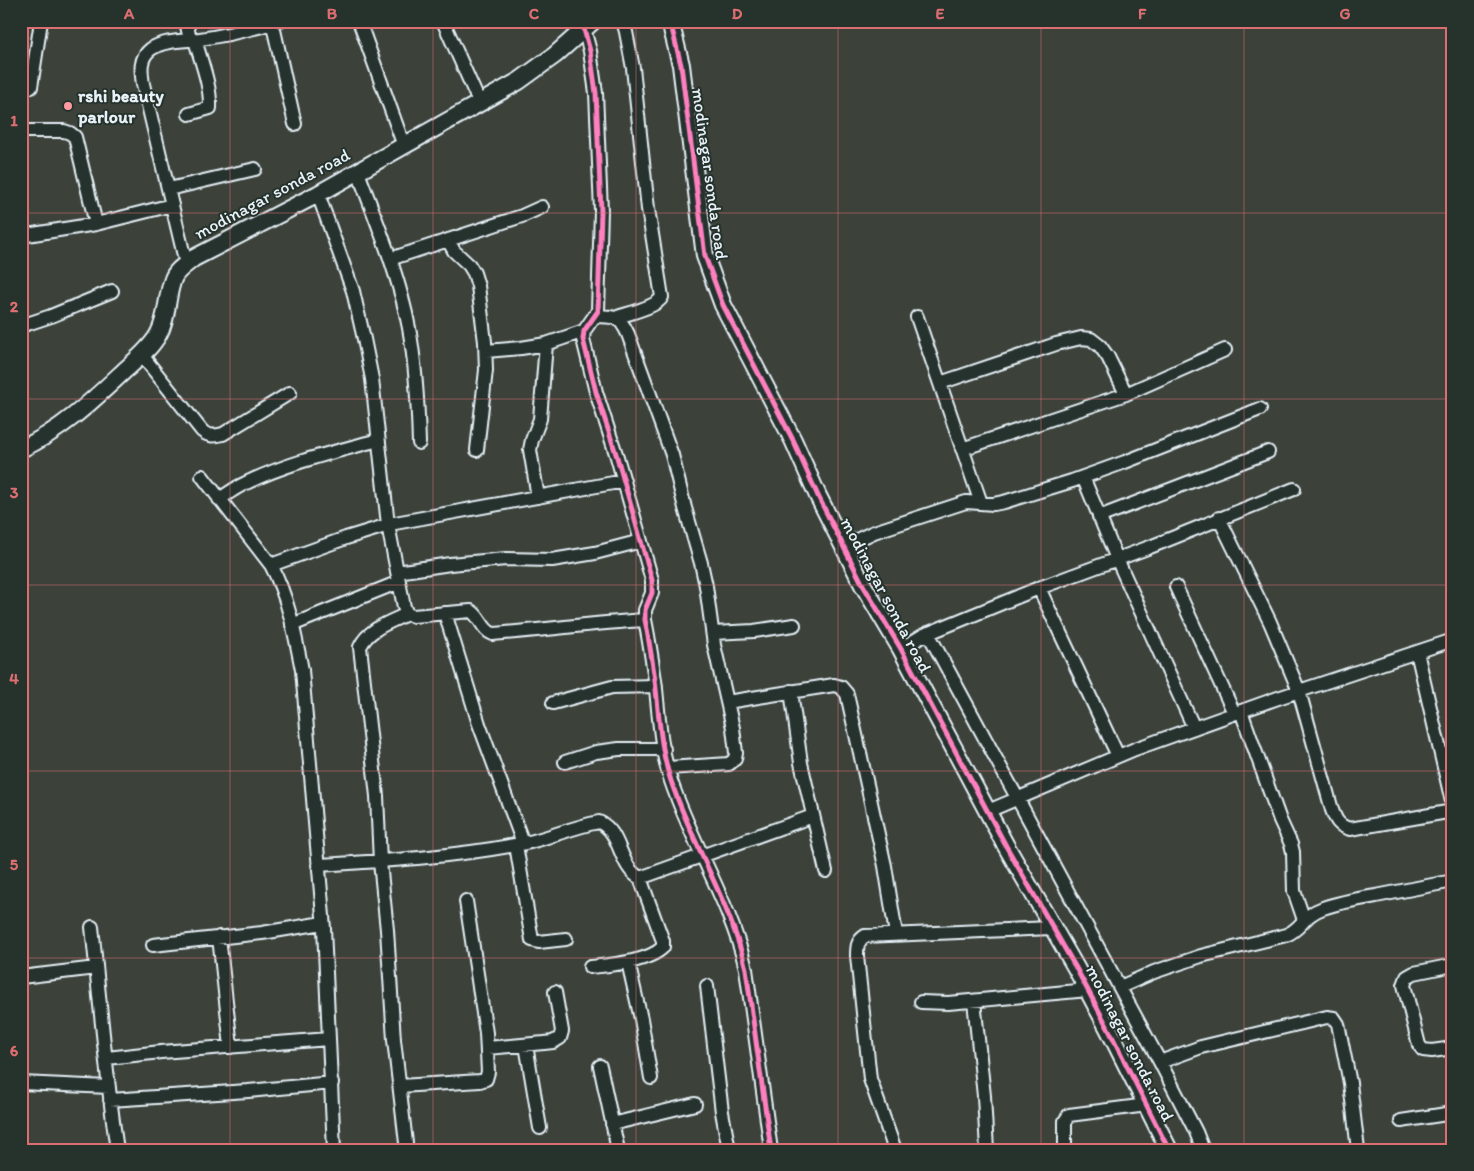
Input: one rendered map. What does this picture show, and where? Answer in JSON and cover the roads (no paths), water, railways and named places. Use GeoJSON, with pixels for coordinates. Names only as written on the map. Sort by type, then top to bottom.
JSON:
{"type":"FeatureCollection","features":[{"type":"Feature","properties":{"kind":"street"},"geometry":{"type":"LineString","coordinates":[[31,87],[41,21]]}},
{"type":"Feature","properties":{"kind":"street"},"geometry":{"type":"LineString","coordinates":[[186,21],[208,86],[210,103],[210,108],[207,110],[190,114]]}},
{"type":"Feature","properties":{"kind":"street"},"geometry":{"type":"LineString","coordinates":[[359,21],[404,146]]}},
{"type":"Feature","properties":{"kind":"street"},"geometry":{"type":"LineString","coordinates":[[443,21],[480,104]]}},
{"type":"Feature","properties":{"kind":"street"},"geometry":{"type":"LineString","coordinates":[[596,316],[618,317],[660,302],[662,297],[648,209],[633,68],[623,21]]}},
{"type":"Feature","properties":{"kind":"street","name":"modinagar sonda road"},"geometry":{"type":"LineString","coordinates":[[670,21],[681,65],[705,256],[723,305],[793,440],[818,496],[849,543],[864,585],[1003,804],[1052,928],[1088,990],[1168,1150]]}},
{"type":"Feature","properties":{"kind":"street"},"geometry":{"type":"LineString","coordinates":[[186,264],[143,84],[141,66],[144,57],[159,44],[193,40],[274,22],[295,124]]}},
{"type":"Feature","properties":{"kind":"street"},"geometry":{"type":"LineString","coordinates":[[486,351],[546,344],[584,331],[598,311],[600,302],[601,212],[596,93],[588,25]]}},
{"type":"Feature","properties":{"kind":"street","name":"modinagar sonda road"},"geometry":{"type":"LineString","coordinates":[[21,449],[60,428],[98,395],[159,334],[173,278],[186,264],[230,238],[318,194],[480,104],[537,69],[588,25]]}},
{"type":"Feature","properties":{"kind":"street"},"geometry":{"type":"LineString","coordinates":[[21,131],[64,131],[74,137],[96,224]]}},
{"type":"Feature","properties":{"kind":"street"},"geometry":{"type":"LineString","coordinates":[[169,189],[255,169]]}},
{"type":"Feature","properties":{"kind":"street"},"geometry":{"type":"LineString","coordinates":[[358,172],[390,259],[409,328],[419,443]]}},
{"type":"Feature","properties":{"kind":"street"},"geometry":{"type":"LineString","coordinates":[[318,194],[353,291],[362,330],[372,379],[388,525],[407,614]]}},
{"type":"Feature","properties":{"kind":"street"},"geometry":{"type":"LineString","coordinates":[[21,236],[96,224],[172,205]]}},
{"type":"Feature","properties":{"kind":"street"},"geometry":{"type":"LineString","coordinates":[[390,259],[522,216],[542,207]]}},
{"type":"Feature","properties":{"kind":"street"},"geometry":{"type":"LineString","coordinates":[[448,240],[454,251],[469,265],[478,286],[486,351],[486,370],[477,450]]}},
{"type":"Feature","properties":{"kind":"street"},"geometry":{"type":"LineString","coordinates":[[21,326],[112,291]]}},
{"type":"Feature","properties":{"kind":"street"},"geometry":{"type":"LineString","coordinates":[[618,317],[628,334],[672,455],[702,570],[735,745],[735,759],[729,764],[668,768]]}},
{"type":"Feature","properties":{"kind":"street"},"geometry":{"type":"LineString","coordinates":[[917,317],[981,502]]}},
{"type":"Feature","properties":{"kind":"street"},"geometry":{"type":"LineString","coordinates":[[584,331],[584,345],[596,392],[652,580],[652,593],[645,610],[645,620],[656,686],[661,735],[668,768],[677,795],[719,888],[744,962],[771,1150]]}},
{"type":"Feature","properties":{"kind":"street"},"geometry":{"type":"LineString","coordinates":[[940,383],[1056,344],[1081,338],[1091,339],[1100,346],[1108,357],[1126,394]]}},
{"type":"Feature","properties":{"kind":"street"},"geometry":{"type":"LineString","coordinates":[[538,498],[530,450],[540,419],[546,344]]}},
{"type":"Feature","properties":{"kind":"street"},"geometry":{"type":"LineString","coordinates":[[962,449],[1126,394],[1225,350]]}},
{"type":"Feature","properties":{"kind":"street"},"geometry":{"type":"LineString","coordinates":[[141,354],[206,435],[224,434],[290,393]]}},
{"type":"Feature","properties":{"kind":"street"},"geometry":{"type":"LineString","coordinates":[[849,543],[874,532],[966,502],[994,504],[1004,502],[1083,477],[1260,409]]}},
{"type":"Feature","properties":{"kind":"street"},"geometry":{"type":"LineString","coordinates":[[219,499],[244,484],[267,474],[314,458],[378,440]]}},
{"type":"Feature","properties":{"kind":"street"},"geometry":{"type":"LineString","coordinates":[[1099,517],[1268,452]]}},
{"type":"Feature","properties":{"kind":"street"},"geometry":{"type":"LineString","coordinates":[[202,476],[271,565],[283,590],[302,670],[323,923],[334,1150]]}},
{"type":"Feature","properties":{"kind":"street"},"geometry":{"type":"LineString","coordinates":[[1083,477],[1117,559],[1194,728]]}},
{"type":"Feature","properties":{"kind":"street"},"geometry":{"type":"LineString","coordinates":[[271,565],[388,525],[624,481]]}},
{"type":"Feature","properties":{"kind":"street"},"geometry":{"type":"LineString","coordinates":[[903,647],[926,634],[1039,588],[1294,489]]}},
{"type":"Feature","properties":{"kind":"street"},"geometry":{"type":"LineString","coordinates":[[1219,518],[1270,622],[1299,691],[1337,823],[1350,829],[1453,811]]}},
{"type":"Feature","properties":{"kind":"street"},"geometry":{"type":"LineString","coordinates":[[292,625],[398,577],[450,564],[496,560],[552,560],[595,553],[641,541]]}},
{"type":"Feature","properties":{"kind":"street"},"geometry":{"type":"LineString","coordinates":[[1176,587],[1238,712],[1291,844],[1294,891],[1304,920]]}},
{"type":"Feature","properties":{"kind":"street"},"geometry":{"type":"LineString","coordinates":[[1039,588],[1118,756]]}},
{"type":"Feature","properties":{"kind":"street"},"geometry":{"type":"LineString","coordinates":[[406,1143],[394,1040],[387,930],[380,862],[377,796],[360,647],[363,640],[370,633],[407,614],[414,616],[471,611],[477,615],[487,632],[493,634],[583,624],[645,620]]}},
{"type":"Feature","properties":{"kind":"street"},"geometry":{"type":"LineString","coordinates":[[445,613],[520,844],[532,940],[539,942],[566,939]]}},
{"type":"Feature","properties":{"kind":"street"},"geometry":{"type":"LineString","coordinates":[[713,633],[754,631],[794,624]]}},
{"type":"Feature","properties":{"kind":"street"},"geometry":{"type":"LineString","coordinates":[[926,634],[974,721],[1003,804],[1120,988],[1192,1123],[1203,1150]]}},
{"type":"Feature","properties":{"kind":"street"},"geometry":{"type":"LineString","coordinates":[[1003,804],[1118,756],[1194,728],[1453,640]]}},
{"type":"Feature","properties":{"kind":"street"},"geometry":{"type":"LineString","coordinates":[[1418,652],[1453,806]]}},
{"type":"Feature","properties":{"kind":"street"},"geometry":{"type":"LineString","coordinates":[[727,702],[834,685],[841,687],[847,694],[884,866],[896,934]]}},
{"type":"Feature","properties":{"kind":"street"},"geometry":{"type":"LineString","coordinates":[[553,703],[612,686],[656,686]]}},
{"type":"Feature","properties":{"kind":"street"},"geometry":{"type":"LineString","coordinates":[[791,692],[801,763],[826,871]]}},
{"type":"Feature","properties":{"kind":"street"},"geometry":{"type":"LineString","coordinates":[[565,762],[596,752],[619,749],[664,749]]}},
{"type":"Feature","properties":{"kind":"street"},"geometry":{"type":"LineString","coordinates":[[318,865],[417,860],[474,853],[520,844],[599,822],[605,825],[612,833],[628,868],[633,875],[640,878],[813,816]]}},
{"type":"Feature","properties":{"kind":"street"},"geometry":{"type":"LineString","coordinates":[[590,967],[628,962],[659,951],[663,947],[663,941],[640,878]]}},
{"type":"Feature","properties":{"kind":"street"},"geometry":{"type":"LineString","coordinates":[[1120,988],[1154,972],[1201,956],[1286,936],[1293,932],[1312,913],[1324,908],[1453,881]]}},
{"type":"Feature","properties":{"kind":"street"},"geometry":{"type":"LineString","coordinates":[[400,1086],[480,1081],[486,1079],[488,1072],[487,1048],[466,901]]}},
{"type":"Feature","properties":{"kind":"street"},"geometry":{"type":"LineString","coordinates":[[153,945],[262,933],[323,923]]}},
{"type":"Feature","properties":{"kind":"street"},"geometry":{"type":"LineString","coordinates":[[92,927],[117,1150]]}},
{"type":"Feature","properties":{"kind":"street"},"geometry":{"type":"LineString","coordinates":[[896,1150],[870,1078],[857,946],[860,939],[865,936],[896,934],[1052,928]]}},
{"type":"Feature","properties":{"kind":"street"},"geometry":{"type":"LineString","coordinates":[[219,937],[231,1047]]}},
{"type":"Feature","properties":{"kind":"street"},"geometry":{"type":"LineString","coordinates":[[628,962],[652,1078]]}},
{"type":"Feature","properties":{"kind":"street"},"geometry":{"type":"LineString","coordinates":[[1453,966],[1414,973],[1407,977],[1404,985],[1419,1045],[1423,1050],[1432,1051],[1453,1048]]}},
{"type":"Feature","properties":{"kind":"street"},"geometry":{"type":"LineString","coordinates":[[21,977],[96,968]]}},
{"type":"Feature","properties":{"kind":"street"},"geometry":{"type":"LineString","coordinates":[[707,986],[722,1112],[729,1150]]}},
{"type":"Feature","properties":{"kind":"street"},"geometry":{"type":"LineString","coordinates":[[921,1002],[948,1003],[1088,990]]}},
{"type":"Feature","properties":{"kind":"street"},"geometry":{"type":"LineString","coordinates":[[487,1048],[553,1042],[560,1038],[562,1031],[555,992]]}},
{"type":"Feature","properties":{"kind":"street"},"geometry":{"type":"LineString","coordinates":[[974,1001],[984,1096],[987,1150]]}},
{"type":"Feature","properties":{"kind":"street"},"geometry":{"type":"LineString","coordinates":[[1160,1062],[1201,1047],[1327,1017],[1334,1018],[1338,1024],[1350,1083],[1358,1150]]}},
{"type":"Feature","properties":{"kind":"street"},"geometry":{"type":"LineString","coordinates":[[107,1058],[329,1039]]}},
{"type":"Feature","properties":{"kind":"street"},"geometry":{"type":"LineString","coordinates":[[526,1045],[540,1128]]}},
{"type":"Feature","properties":{"kind":"street"},"geometry":{"type":"LineString","coordinates":[[600,1066],[618,1150]]}},
{"type":"Feature","properties":{"kind":"street"},"geometry":{"type":"LineString","coordinates":[[21,1083],[110,1093],[248,1090],[332,1083]]}},
{"type":"Feature","properties":{"kind":"street"},"geometry":{"type":"LineString","coordinates":[[612,1124],[695,1104]]}},
{"type":"Feature","properties":{"kind":"street"},"geometry":{"type":"LineString","coordinates":[[1065,1150],[1065,1121],[1069,1115],[1147,1105]]}},
{"type":"Feature","properties":{"kind":"street"},"geometry":{"type":"LineString","coordinates":[[1401,1121],[1453,1113]]}},
{"type":"Feature","properties":{"kind":"place","name":"rshi beauty parlour"},"geometry":{"type":"Point","coordinates":[68,106]}}]}
